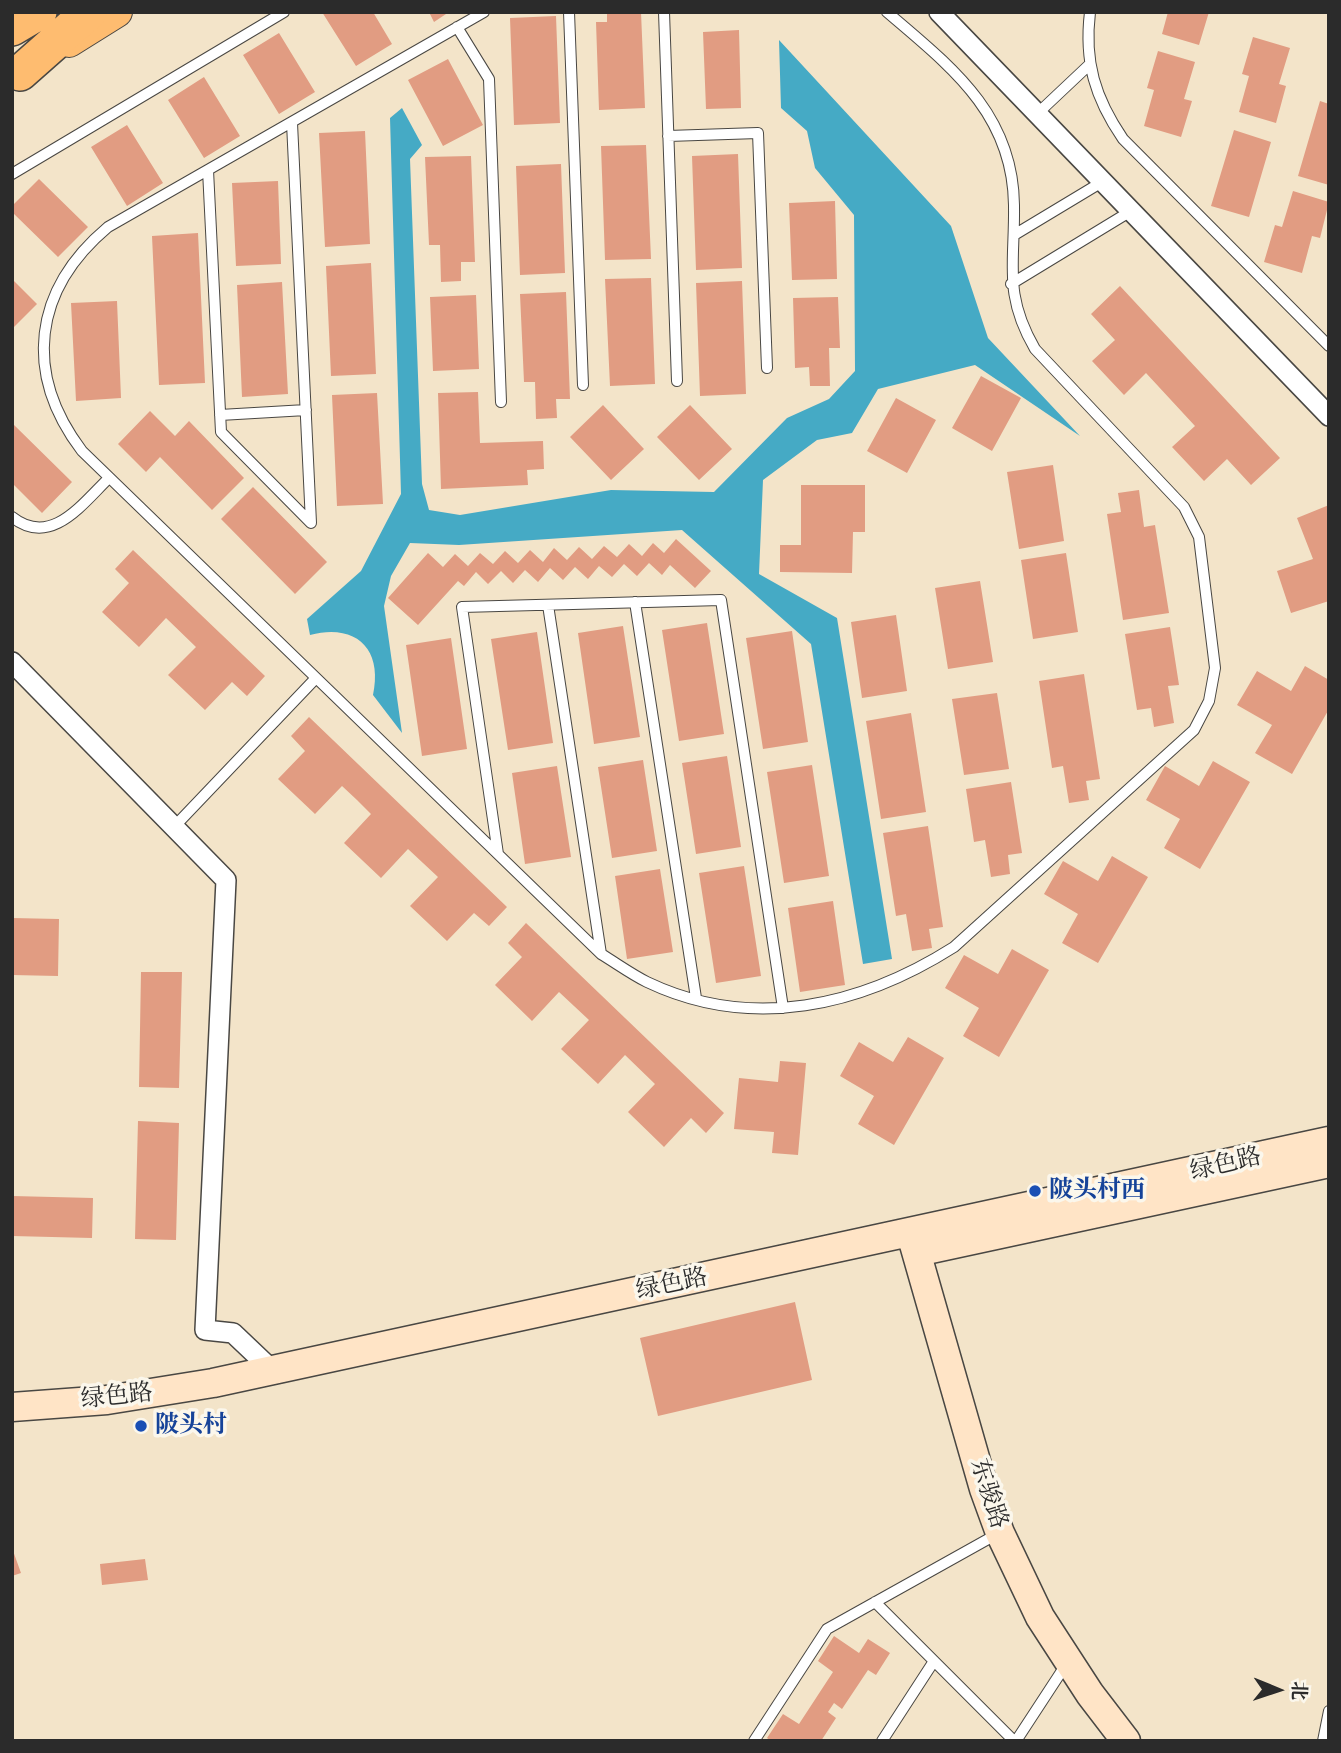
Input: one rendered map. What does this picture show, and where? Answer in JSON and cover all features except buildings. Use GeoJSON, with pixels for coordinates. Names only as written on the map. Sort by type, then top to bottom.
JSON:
{"type":"FeatureCollection","features":[{"type":"Feature","properties":{"kind":"highway"},"geometry":{"type":"LineString","coordinates":[[12,28],[39,12]]}},
{"type":"Feature","properties":{"kind":"highway"},"geometry":{"type":"LineString","coordinates":[[16,75],[89,12]]}},
{"type":"Feature","properties":{"kind":"main road"},"geometry":{"type":"LineString","coordinates":[[16,75],[117,12]]}},
{"type":"Feature","properties":{"kind":"main road","name":"绿色路"},"geometry":{"type":"LineString","coordinates":[[12,1420],[108,1412],[216,1396],[913,1243],[1329,1141]]}},
{"type":"Feature","properties":{"kind":"main road","name":"绿色路"},"geometry":{"type":"LineString","coordinates":[[12,1407],[130,1397],[272,1371],[1329,1163]]}},
{"type":"Feature","properties":{"kind":"main road","name":"东骏路"},"geometry":{"type":"LineString","coordinates":[[913,1243],[984,1489],[1000,1533],[1040,1617],[1068,1662],[1125,1737]]}},
{"type":"Feature","properties":{"kind":"street"},"geometry":{"type":"LineString","coordinates":[[939,12],[1329,416]]}},
{"type":"Feature","properties":{"kind":"street"},"geometry":{"type":"LineString","coordinates":[[12,662],[226,880],[205,1330],[233,1333],[272,1371]]}},
{"type":"Feature","properties":{"kind":"lane"},"geometry":{"type":"LineString","coordinates":[[12,174],[284,12]]}},
{"type":"Feature","properties":{"kind":"lane"},"geometry":{"type":"LineString","coordinates":[[484,12],[108,227],[74,260],[55,292],[43,347],[45,376],[52,403],[65,429],[82,451],[601,954],[648,982],[696,998],[737,1006],[783,1008],[829,1003],[873,990],[915,972],[954,947],[1194,730],[1209,701],[1215,668],[1199,537],[1184,507],[1035,349],[1023,329],[1011,284],[1014,201],[1009,166],[998,134],[982,103],[961,75],[887,12]]}},
{"type":"Feature","properties":{"kind":"lane"},"geometry":{"type":"LineString","coordinates":[[569,12],[583,384]]}},
{"type":"Feature","properties":{"kind":"lane"},"geometry":{"type":"LineString","coordinates":[[663,12],[677,381]]}},
{"type":"Feature","properties":{"kind":"lane"},"geometry":{"type":"LineString","coordinates":[[1090,12],[1087,40],[1089,65],[1103,109],[1123,139],[1329,346]]}},
{"type":"Feature","properties":{"kind":"lane"},"geometry":{"type":"LineString","coordinates":[[457,27],[489,79],[501,402]]}},
{"type":"Feature","properties":{"kind":"lane"},"geometry":{"type":"LineString","coordinates":[[1037,114],[1089,65]]}},
{"type":"Feature","properties":{"kind":"lane"},"geometry":{"type":"LineString","coordinates":[[208,170],[221,432],[311,523],[292,123]]}},
{"type":"Feature","properties":{"kind":"lane"},"geometry":{"type":"LineString","coordinates":[[668,136],[758,133],[767,368]]}},
{"type":"Feature","properties":{"kind":"lane"},"geometry":{"type":"LineString","coordinates":[[1014,235],[1102,181]]}},
{"type":"Feature","properties":{"kind":"lane"},"geometry":{"type":"LineString","coordinates":[[1011,284],[1130,211]]}},
{"type":"Feature","properties":{"kind":"lane"},"geometry":{"type":"LineString","coordinates":[[220,415],[306,410]]}},
{"type":"Feature","properties":{"kind":"lane"},"geometry":{"type":"LineString","coordinates":[[12,517],[25,527],[53,528],[65,521],[109,478]]}},
{"type":"Feature","properties":{"kind":"lane"},"geometry":{"type":"LineString","coordinates":[[498,854],[462,607],[720,600],[783,1008]]}},
{"type":"Feature","properties":{"kind":"lane"},"geometry":{"type":"LineString","coordinates":[[635,602],[696,998]]}},
{"type":"Feature","properties":{"kind":"lane"},"geometry":{"type":"LineString","coordinates":[[548,604],[601,954]]}},
{"type":"Feature","properties":{"kind":"lane"},"geometry":{"type":"LineString","coordinates":[[174,827],[316,678]]}},
{"type":"Feature","properties":{"kind":"lane"},"geometry":{"type":"LineString","coordinates":[[754,1741],[827,1629],[1000,1533]]}},
{"type":"Feature","properties":{"kind":"lane"},"geometry":{"type":"LineString","coordinates":[[875,1602],[1015,1741],[1068,1662]]}},
{"type":"Feature","properties":{"kind":"lane"},"geometry":{"type":"LineString","coordinates":[[882,1741],[934,1661]]}},
{"type":"Feature","properties":{"kind":"lane"},"geometry":{"type":"LineString","coordinates":[[1323,1741],[1329,1711]]}},
{"type":"Feature","properties":{"kind":"water"},"geometry":{"type":"Polygon","coordinates":[[[779,40],[951,226],[988,338],[1080,436],[975,365],[878,389],[852,433],[817,440],[763,480],[759,574],[837,618],[892,959],[863,964],[811,644],[682,530],[459,545],[410,543],[391,576],[384,606],[402,733],[373,695],[374,665],[370,653],[362,643],[341,633],[310,635],[307,619],[361,571],[401,494],[390,118],[402,108],[422,145],[410,159],[422,484],[429,510],[460,515],[611,490],[714,492],[787,418],[829,399],[855,371],[854,215],[815,168],[807,131],[781,108],[779,40]]]}},
{"type":"Feature","properties":{"kind":"place","name":"陂头村西"},"geometry":{"type":"Point","coordinates":[1035,1191]}},
{"type":"Feature","properties":{"kind":"place","name":"陂头村"},"geometry":{"type":"Point","coordinates":[141,1426]}}]}
